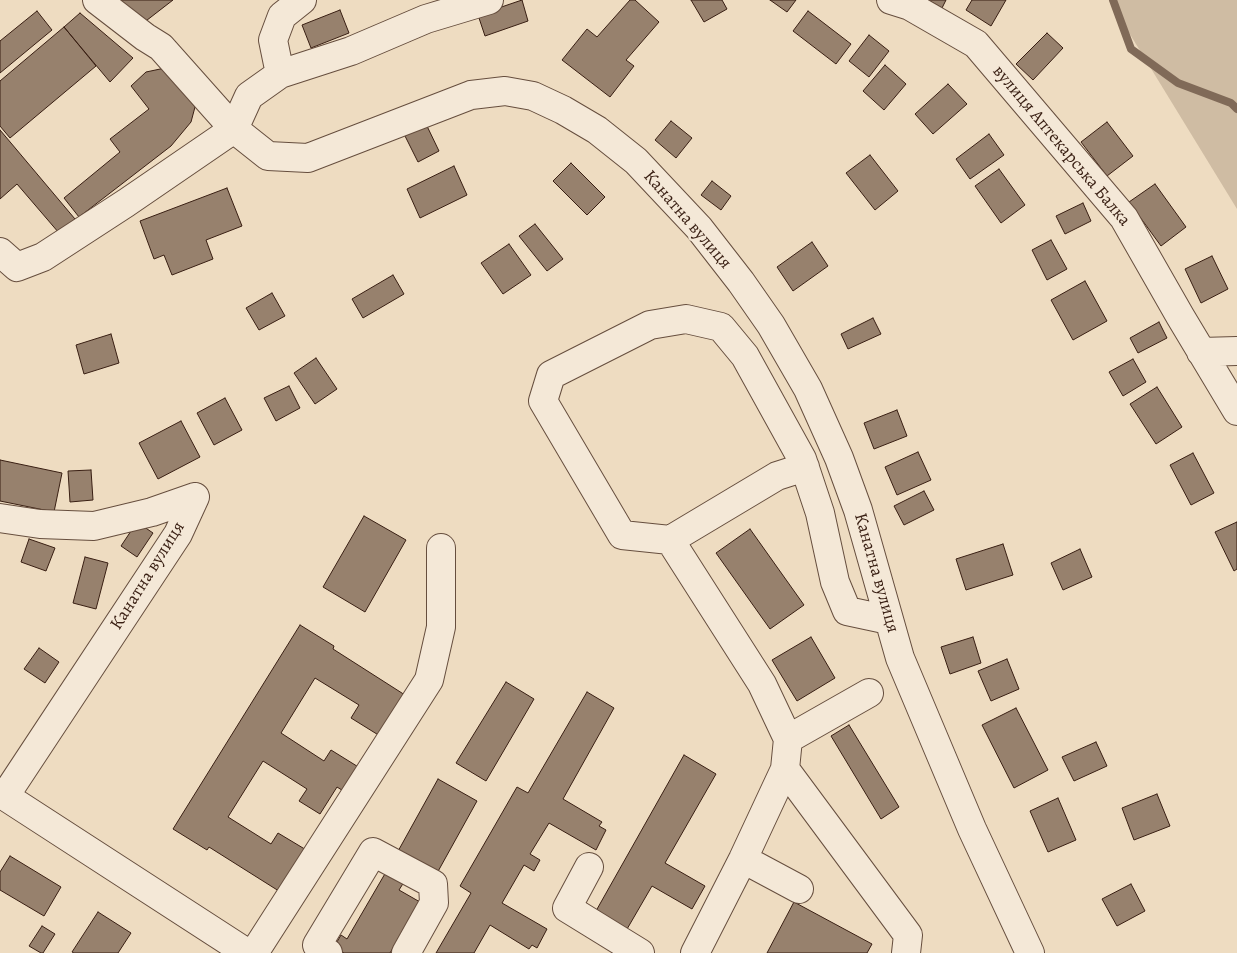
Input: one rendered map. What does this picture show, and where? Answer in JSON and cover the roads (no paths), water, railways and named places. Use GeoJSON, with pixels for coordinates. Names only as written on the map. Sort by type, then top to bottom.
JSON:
{"type":"FeatureCollection","features":[{"type":"Feature","properties":{"kind":"street","name":"Канатна вулиця"},"geometry":{"type":"LineString","coordinates":[[97,0],[160,47],[234,129],[268,156],[308,158],[471,94],[504,91],[533,96],[564,110],[597,130],[636,161],[699,228],[741,282],[771,325],[808,389],[858,510],[900,658],[972,829],[1030,953]]}},
{"type":"Feature","properties":{"kind":"street"},"geometry":{"type":"LineString","coordinates":[[0,252],[17,267],[43,257],[234,129],[249,96],[280,74],[351,51],[426,19],[488,0]]}},
{"type":"Feature","properties":{"kind":"street","name":"вулиця Аптекарська Балка"},"geometry":{"type":"LineString","coordinates":[[892,0],[910,6],[976,44],[1124,218],[1237,411]]}},
{"type":"Feature","properties":{"kind":"street"},"geometry":{"type":"LineString","coordinates":[[280,74],[273,40],[285,5]]}},
{"type":"Feature","properties":{"kind":"street"},"geometry":{"type":"LineString","coordinates":[[805,467],[777,476],[670,540],[622,535],[543,401],[551,375],[650,325],[686,319],[721,327],[745,356],[802,459],[805,467],[820,513],[835,582],[847,611],[889,620]]}},
{"type":"Feature","properties":{"kind":"street"},"geometry":{"type":"LineString","coordinates":[[1201,352],[1237,351]]}},
{"type":"Feature","properties":{"kind":"street","name":"Канатна вулиця"},"geometry":{"type":"LineString","coordinates":[[0,518],[40,524],[94,526],[152,512],[195,497],[178,534],[2,794]]}},
{"type":"Feature","properties":{"kind":"street"},"geometry":{"type":"LineString","coordinates":[[670,540],[762,684],[788,739],[785,769],[744,859],[695,953]]}},
{"type":"Feature","properties":{"kind":"street"},"geometry":{"type":"LineString","coordinates":[[254,953],[429,680],[441,627],[441,548]]}},
{"type":"Feature","properties":{"kind":"street"},"geometry":{"type":"LineString","coordinates":[[788,739],[869,693]]}},
{"type":"Feature","properties":{"kind":"street"},"geometry":{"type":"LineString","coordinates":[[785,769],[908,935],[906,953]]}},
{"type":"Feature","properties":{"kind":"street"},"geometry":{"type":"LineString","coordinates":[[2,794],[247,953]]}},
{"type":"Feature","properties":{"kind":"street"},"geometry":{"type":"LineString","coordinates":[[328,953],[317,945],[373,852],[434,884],[434,903],[406,953]]}},
{"type":"Feature","properties":{"kind":"street"},"geometry":{"type":"LineString","coordinates":[[744,859],[799,889]]}},
{"type":"Feature","properties":{"kind":"street"},"geometry":{"type":"LineString","coordinates":[[589,867],[567,908],[640,953]]}},
{"type":"Feature","properties":{"kind":"waterway"},"geometry":{"type":"LineString","coordinates":[[1113,0],[1131,49],[1178,83],[1231,103],[1237,109]]}}]}
